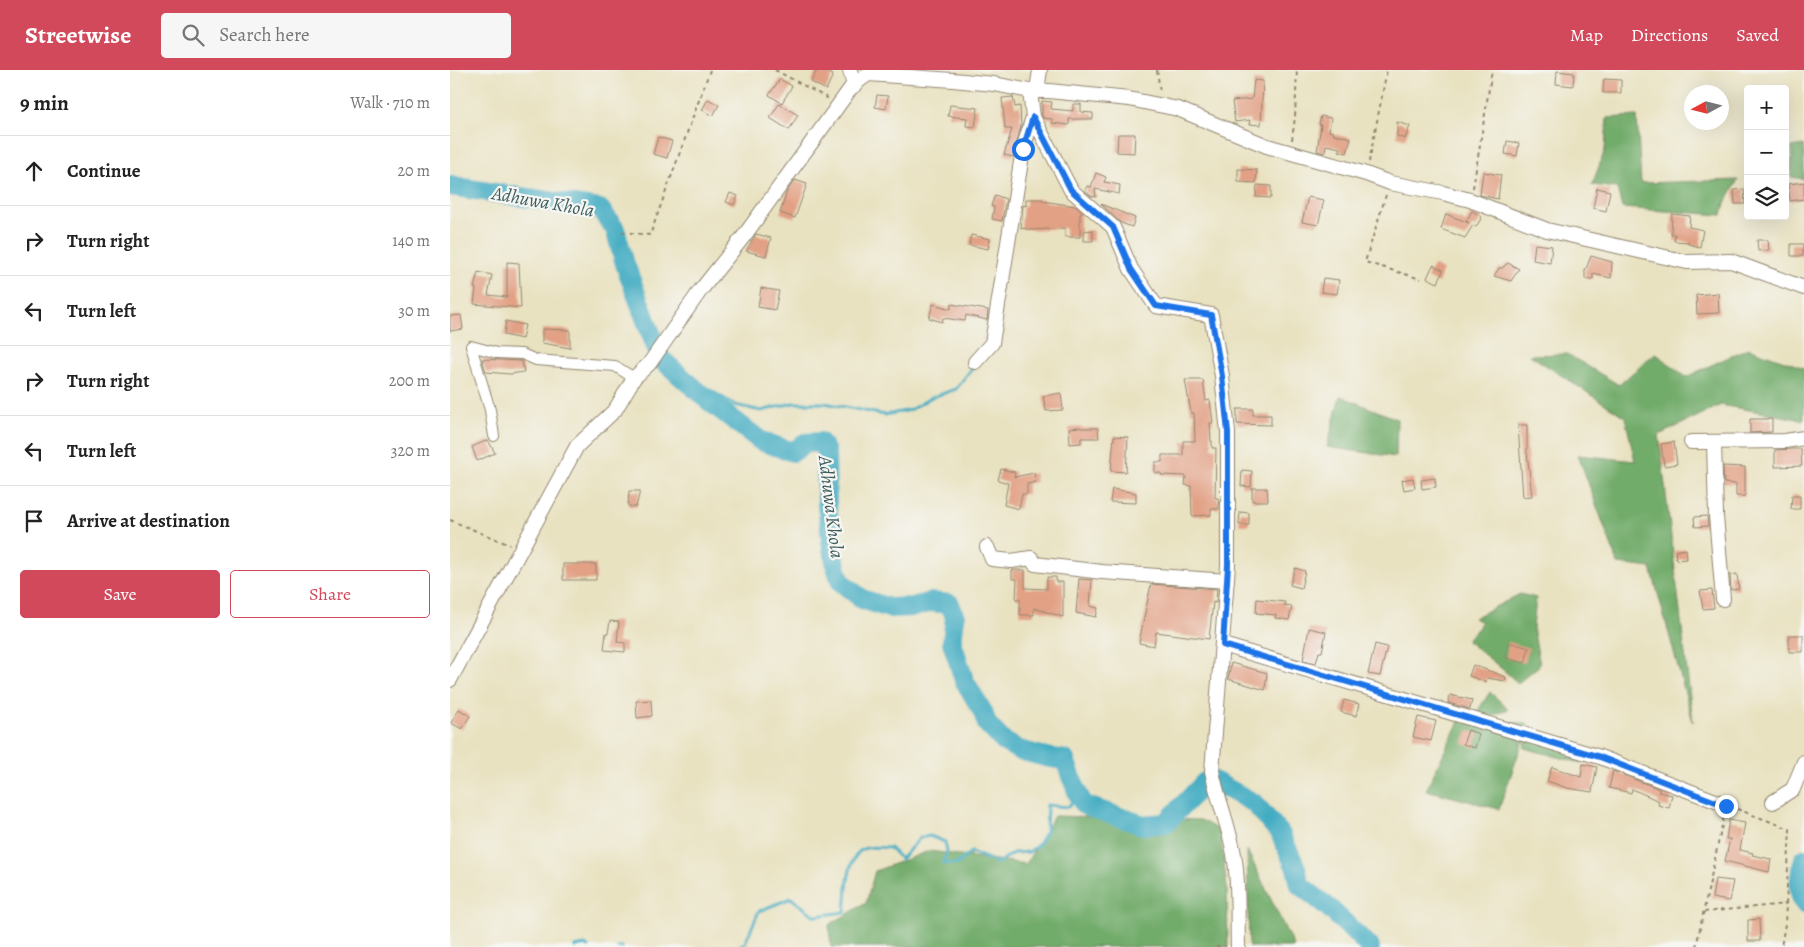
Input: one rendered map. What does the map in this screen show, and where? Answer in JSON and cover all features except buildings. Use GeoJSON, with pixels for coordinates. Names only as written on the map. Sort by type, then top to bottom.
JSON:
{"type":"FeatureCollection","features":[{"type":"Feature","properties":{"kind":"street"},"geometry":{"type":"LineString","coordinates":[[850,70],[854,86]]}},
{"type":"Feature","properties":{"kind":"street"},"geometry":{"type":"LineString","coordinates":[[975,362],[992,344],[1023,149],[1033,117],[1034,91],[1040,70]]}},
{"type":"Feature","properties":{"kind":"street"},"geometry":{"type":"LineString","coordinates":[[450,680],[577,446],[614,410],[634,378],[649,364],[700,291],[744,236],[854,86],[868,74],[955,75],[1034,91],[1129,99],[1178,109],[1266,146],[1366,174],[1390,183],[1470,200],[1547,230],[1686,262],[1731,261],[1804,288]]}},
{"type":"Feature","properties":{"kind":"street"},"geometry":{"type":"LineString","coordinates":[[1033,117],[1071,190],[1113,227],[1131,269],[1156,306],[1211,315],[1222,376],[1228,432],[1227,581],[1212,771],[1216,794],[1230,834],[1235,863],[1238,947]]}},
{"type":"Feature","properties":{"kind":"street"},"geometry":{"type":"LineString","coordinates":[[494,436],[490,410],[471,346],[497,353],[522,354],[536,360],[615,366],[634,378]]}},
{"type":"Feature","properties":{"kind":"street"},"geometry":{"type":"LineString","coordinates":[[1691,442],[1785,441],[1804,438]]}},
{"type":"Feature","properties":{"kind":"street"},"geometry":{"type":"LineString","coordinates":[[1714,442],[1716,516],[1723,599]]}},
{"type":"Feature","properties":{"kind":"street"},"geometry":{"type":"LineString","coordinates":[[988,547],[992,559],[1011,561],[1031,558],[1035,564],[1102,572],[1227,581]]}},
{"type":"Feature","properties":{"kind":"street"},"geometry":{"type":"LineString","coordinates":[[1223,645],[1600,757],[1726,806]]}},
{"type":"Feature","properties":{"kind":"street"},"geometry":{"type":"LineString","coordinates":[[1773,802],[1793,789],[1804,762]]}},
{"type":"Feature","properties":{"kind":"path"},"geometry":{"type":"LineString","coordinates":[[622,232],[650,235],[710,70]]}},
{"type":"Feature","properties":{"kind":"path"},"geometry":{"type":"LineString","coordinates":[[775,70],[840,105]]}},
{"type":"Feature","properties":{"kind":"path"},"geometry":{"type":"LineString","coordinates":[[1157,70],[1161,106]]}},
{"type":"Feature","properties":{"kind":"path"},"geometry":{"type":"LineString","coordinates":[[1290,152],[1295,117],[1297,70]]}},
{"type":"Feature","properties":{"kind":"path"},"geometry":{"type":"LineString","coordinates":[[1366,174],[1387,70]]}},
{"type":"Feature","properties":{"kind":"path"},"geometry":{"type":"LineString","coordinates":[[1470,200],[1492,70]]}},
{"type":"Feature","properties":{"kind":"path"},"geometry":{"type":"LineString","coordinates":[[1390,183],[1365,262],[1422,279]]}},
{"type":"Feature","properties":{"kind":"path"},"geometry":{"type":"LineString","coordinates":[[450,520],[521,550]]}},
{"type":"Feature","properties":{"kind":"path"},"geometry":{"type":"LineString","coordinates":[[1696,947],[1712,863],[1726,806],[1790,829],[1785,924],[1781,947]]}},
{"type":"Feature","properties":{"kind":"path"},"geometry":{"type":"LineString","coordinates":[[1704,912],[1786,904]]}},
{"type":"Feature","properties":{"kind":"green space"},"geometry":{"type":"Polygon","coordinates":[[[1637,116],[1641,183],[1738,180],[1725,203],[1722,215],[1622,208],[1617,188],[1592,185],[1605,150],[1607,118],[1637,116]]]}},
{"type":"Feature","properties":{"kind":"green space"},"geometry":{"type":"Polygon","coordinates":[[[1804,145],[1804,179],[1791,177],[1792,147],[1804,145]]]}},
{"type":"Feature","properties":{"kind":"green space"},"geometry":{"type":"Polygon","coordinates":[[[1748,348],[1804,368],[1804,420],[1721,405],[1659,435],[1693,722],[1651,568],[1618,564],[1578,455],[1635,461],[1625,417],[1530,355],[1567,354],[1619,385],[1655,353],[1686,377],[1748,348]]]}},
{"type":"Feature","properties":{"kind":"green space"},"geometry":{"type":"Polygon","coordinates":[[[1340,396],[1397,419],[1396,457],[1327,447],[1340,396]]]}},
{"type":"Feature","properties":{"kind":"green space"},"geometry":{"type":"Polygon","coordinates":[[[1520,594],[1536,598],[1533,628],[1540,665],[1518,683],[1466,640],[1479,627],[1481,622],[1474,618],[1520,594]]]}},
{"type":"Feature","properties":{"kind":"green space"},"geometry":{"type":"Polygon","coordinates":[[[1490,692],[1508,709],[1485,719],[1528,724],[1527,728],[1588,750],[1581,763],[1524,748],[1526,732],[1499,809],[1426,790],[1461,717],[1483,718],[1477,712],[1490,692]]]}},
{"type":"Feature","properties":{"kind":"green space"},"geometry":{"type":"Polygon","coordinates":[[[1054,816],[1201,820],[1220,831],[1227,888],[1228,947],[831,947],[829,925],[866,903],[875,871],[929,851],[1026,864],[1054,816]]]}},
{"type":"Feature","properties":{"kind":"green space"},"geometry":{"type":"Polygon","coordinates":[[[1247,850],[1294,947],[1249,947],[1247,850]]]}},
{"type":"Feature","properties":{"kind":"waterway","name":"Adhuwa Khola"},"geometry":{"type":"LineString","coordinates":[[450,186],[600,209],[615,229],[625,264],[660,358],[709,401],[761,441],[793,452],[805,443],[820,442],[826,452],[827,505],[832,548],[841,582],[862,599],[889,608],[913,607],[931,602],[950,604],[955,617],[952,642],[964,680],[983,712],[987,724],[1003,741],[1019,750],[1065,760],[1084,805],[1143,825],[1166,823],[1205,782],[1214,781],[1254,803],[1280,833],[1296,868],[1300,885],[1329,908],[1370,947]]}},
{"type":"Feature","properties":{"kind":"waterway"},"geometry":{"type":"LineString","coordinates":[[689,383],[707,388],[735,405],[761,411],[793,403],[825,403],[885,415],[910,410],[930,398],[956,389],[974,366]]}},
{"type":"Feature","properties":{"kind":"waterway"},"geometry":{"type":"LineString","coordinates":[[737,947],[745,943],[759,911],[791,898],[815,916],[845,912],[851,866],[859,851],[875,847],[890,848],[901,859],[920,838],[930,836],[945,842],[947,851],[943,863],[957,864],[971,852],[998,863],[1013,853],[1029,852],[1038,845],[1046,831],[1047,805],[1068,807],[1078,794]]}},
{"type":"Feature","properties":{"kind":"waterway","name":"Adhuwa Khola"},"geometry":{"type":"LineString","coordinates":[[1804,859],[1799,887],[1804,903]]}},
{"type":"Feature","properties":{"kind":"waterway"},"geometry":{"type":"LineString","coordinates":[[575,947],[585,945],[588,947]]}},
{"type":"Feature","properties":{"kind":"route"},"geometry":{"type":"LineString","coordinates":[[1023,149],[1033,117],[1071,190],[1113,227],[1131,269],[1156,306],[1211,315],[1222,376],[1228,432],[1228,565],[1223,645],[1600,757],[1726,806]]}}]}
